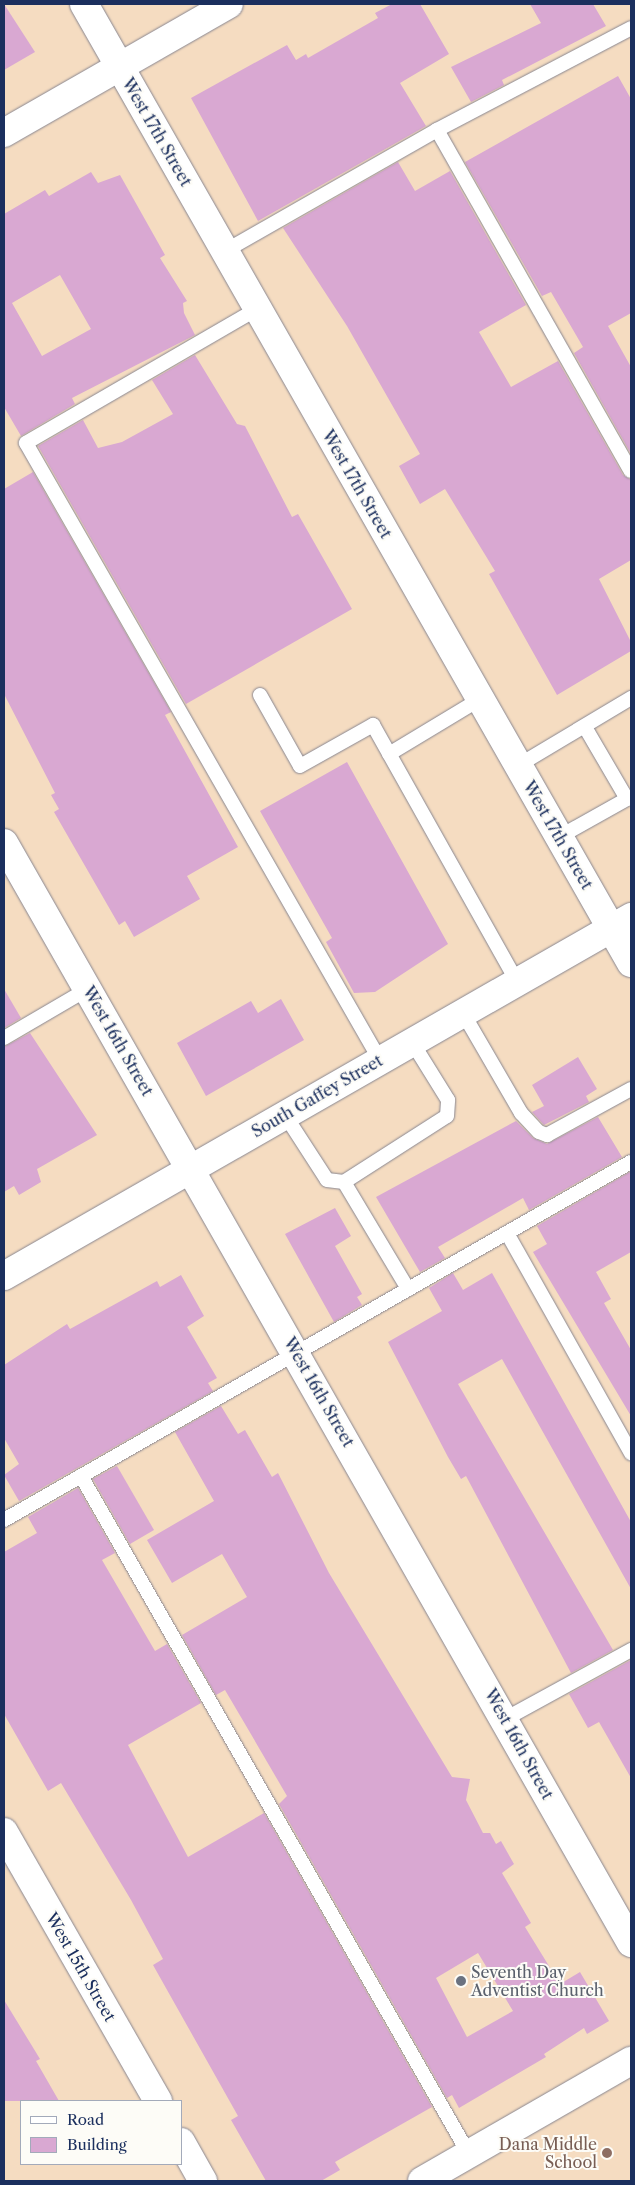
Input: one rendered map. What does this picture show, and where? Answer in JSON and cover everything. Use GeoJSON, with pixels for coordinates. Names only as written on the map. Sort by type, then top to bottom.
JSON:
{"type":"FeatureCollection","features":[{"type":"Feature","properties":{"kind":"street","name":"West 17th Street"},"geometry":{"type":"LineString","coordinates":[[84,4],[560,838],[621,922],[631,963]]}},
{"type":"Feature","properties":{"kind":"street"},"geometry":{"type":"LineString","coordinates":[[4,132],[229,4]]}},
{"type":"Feature","properties":{"kind":"street","name":"West 16th Street"},"geometry":{"type":"LineString","coordinates":[[4,843],[192,1168],[631,1943]]}},
{"type":"Feature","properties":{"kind":"street","name":"South Gaffey Street"},"geometry":{"type":"LineString","coordinates":[[4,1276],[621,922]]}},
{"type":"Feature","properties":{"kind":"street","name":"West 15th Street"},"geometry":{"type":"LineString","coordinates":[[4,1832],[157,2100]]}},
{"type":"Feature","properties":{"kind":"street"},"geometry":{"type":"LineString","coordinates":[[422,2181],[631,2061]]}},
{"type":"Feature","properties":{"kind":"street"},"geometry":{"type":"LineString","coordinates":[[182,2144],[204,2181]]}},
{"type":"Feature","properties":{"kind":"lane"},"geometry":{"type":"LineString","coordinates":[[225,251],[437,130],[631,28]]}},
{"type":"Feature","properties":{"kind":"lane"},"geometry":{"type":"LineString","coordinates":[[437,130],[631,471]]}},
{"type":"Feature","properties":{"kind":"lane"},"geometry":{"type":"LineString","coordinates":[[257,309],[26,443],[380,1060]]}},
{"type":"Feature","properties":{"kind":"lane"},"geometry":{"type":"LineString","coordinates":[[260,694],[300,766],[373,725],[517,982]]}},
{"type":"Feature","properties":{"kind":"lane"},"geometry":{"type":"LineString","coordinates":[[389,754],[480,699]]}},
{"type":"Feature","properties":{"kind":"lane"},"geometry":{"type":"LineString","coordinates":[[518,765],[631,700]]}},
{"type":"Feature","properties":{"kind":"lane"},"geometry":{"type":"LineString","coordinates":[[560,838],[629,800],[586,727]]}},
{"type":"Feature","properties":{"kind":"lane"},"geometry":{"type":"LineString","coordinates":[[4,1038],[88,989]]}},
{"type":"Feature","properties":{"kind":"lane"},"geometry":{"type":"LineString","coordinates":[[463,1012],[521,1113],[539,1132],[547,1134],[631,1089]]}},
{"type":"Feature","properties":{"kind":"lane"},"geometry":{"type":"LineString","coordinates":[[285,1115],[327,1180],[344,1182],[447,1116],[448,1100],[412,1042]]}},
{"type":"Feature","properties":{"kind":"lane"},"geometry":{"type":"LineString","coordinates":[[4,1520],[631,1162]]}},
{"type":"Feature","properties":{"kind":"lane"},"geometry":{"type":"LineString","coordinates":[[344,1182],[408,1289]]}},
{"type":"Feature","properties":{"kind":"lane"},"geometry":{"type":"LineString","coordinates":[[507,1233],[631,1454]]}},
{"type":"Feature","properties":{"kind":"lane"},"geometry":{"type":"LineString","coordinates":[[81,1476],[470,2154]]}},
{"type":"Feature","properties":{"kind":"lane"},"geometry":{"type":"LineString","coordinates":[[505,1719],[631,1650]]}},
{"type":"Feature","properties":{"kind":"building"},"geometry":{"type":"Polygon","coordinates":[[[4,4],[35,52],[4,70],[4,4]]]}},
{"type":"Feature","properties":{"kind":"building"},"geometry":{"type":"Polygon","coordinates":[[[392,4],[420,4],[449,54],[400,83],[426,126],[258,221],[191,98],[287,45],[296,60],[306,54],[308,58],[378,18],[375,13],[392,4]]]}},
{"type":"Feature","properties":{"kind":"building"},"geometry":{"type":"Polygon","coordinates":[[[530,4],[593,4],[606,26],[502,80],[504,85],[471,102],[451,67],[541,23],[530,4]]]}},
{"type":"Feature","properties":{"kind":"building"},"geometry":{"type":"Polygon","coordinates":[[[618,76],[631,99],[631,313],[608,326],[631,367],[631,454],[574,353],[583,347],[551,292],[542,296],[465,162],[618,76]]]}},
{"type":"Feature","properties":{"kind":"building"},"geometry":{"type":"Polygon","coordinates":[[[398,162],[415,191],[450,171],[526,305],[479,332],[511,387],[558,361],[623,475],[631,480],[631,560],[599,579],[631,642],[631,651],[557,695],[489,574],[495,571],[445,489],[420,504],[399,466],[420,454],[347,326],[283,228],[398,162]]]}},
{"type":"Feature","properties":{"kind":"building"},"geometry":{"type":"Polygon","coordinates":[[[91,172],[98,183],[120,175],[165,255],[160,258],[187,301],[183,303],[184,313],[195,335],[72,398],[75,404],[21,436],[4,407],[4,214],[45,190],[49,196],[91,172]],[[60,275],[12,303],[42,356],[91,329],[60,275]]]}},
{"type":"Feature","properties":{"kind":"building"},"geometry":{"type":"Polygon","coordinates":[[[195,355],[237,424],[245,426],[292,517],[298,514],[352,609],[186,704],[38,446],[83,420],[98,448],[122,442],[173,414],[152,380],[195,355]]]}},
{"type":"Feature","properties":{"kind":"building"},"geometry":{"type":"Polygon","coordinates":[[[33,472],[171,712],[165,715],[238,847],[187,876],[200,899],[134,937],[125,921],[119,925],[54,812],[59,809],[51,795],[55,793],[4,694],[4,489],[33,472]]]}},
{"type":"Feature","properties":{"kind":"building"},"geometry":{"type":"Polygon","coordinates":[[[347,762],[448,944],[375,992],[354,993],[326,942],[332,938],[260,811],[347,762]]]}},
{"type":"Feature","properties":{"kind":"building"},"geometry":{"type":"Polygon","coordinates":[[[4,989],[21,1018],[4,1028],[4,989]]]}},
{"type":"Feature","properties":{"kind":"building"},"geometry":{"type":"Polygon","coordinates":[[[281,999],[304,1040],[206,1096],[177,1043],[251,1001],[258,1013],[281,999]]]}},
{"type":"Feature","properties":{"kind":"building"},"geometry":{"type":"Polygon","coordinates":[[[30,1033],[97,1135],[37,1169],[41,1182],[19,1195],[14,1186],[4,1192],[4,1047],[30,1033]]]}},
{"type":"Feature","properties":{"kind":"building"},"geometry":{"type":"Polygon","coordinates":[[[578,1057],[597,1089],[586,1096],[589,1102],[544,1125],[532,1112],[544,1106],[532,1085],[578,1057]]]}},
{"type":"Feature","properties":{"kind":"building"},"geometry":{"type":"Polygon","coordinates":[[[598,1117],[622,1157],[529,1210],[523,1198],[438,1247],[445,1258],[420,1272],[376,1197],[516,1121],[533,1138],[547,1144],[598,1117]]]}},
{"type":"Feature","properties":{"kind":"building"},"geometry":{"type":"Polygon","coordinates":[[[630,1172],[631,1252],[596,1272],[611,1299],[604,1303],[631,1350],[631,1416],[533,1252],[547,1244],[537,1226],[630,1172]]]}},
{"type":"Feature","properties":{"kind":"building"},"geometry":{"type":"Polygon","coordinates":[[[335,1208],[351,1236],[335,1246],[362,1294],[357,1297],[362,1305],[334,1322],[285,1234],[335,1208]]]}},
{"type":"Feature","properties":{"kind":"building"},"geometry":{"type":"Polygon","coordinates":[[[453,1273],[463,1290],[492,1273],[631,1522],[631,1589],[502,1359],[458,1384],[613,1650],[571,1673],[466,1476],[461,1479],[448,1457],[388,1342],[442,1311],[429,1288],[453,1273]]]}},
{"type":"Feature","properties":{"kind":"building"},"geometry":{"type":"Polygon","coordinates":[[[181,1275],[204,1316],[187,1327],[217,1378],[208,1383],[213,1391],[19,1501],[4,1475],[19,1464],[4,1438],[4,1365],[67,1324],[70,1329],[157,1281],[160,1287],[181,1275]]]}},
{"type":"Feature","properties":{"kind":"building"},"geometry":{"type":"Polygon","coordinates":[[[221,1406],[238,1434],[245,1430],[272,1477],[278,1473],[329,1573],[452,1777],[470,1779],[466,1800],[483,1833],[490,1833],[496,1844],[501,1841],[514,1864],[502,1873],[531,1923],[525,1927],[560,1984],[580,1972],[609,2021],[587,2034],[584,2028],[544,2054],[546,2057],[459,2108],[452,2095],[447,2098],[279,1804],[287,1796],[245,1724],[225,1690],[216,1695],[182,1635],[247,1597],[222,1554],[172,1583],[147,1540],[214,1501],[175,1432],[221,1406]],[[478,1953],[436,1978],[467,2037],[513,2011],[478,1953]]]}},
{"type":"Feature","properties":{"kind":"building"},"geometry":{"type":"Polygon","coordinates":[[[117,1466],[154,1530],[130,1544],[93,1479],[117,1466]]]}},
{"type":"Feature","properties":{"kind":"building"},"geometry":{"type":"Polygon","coordinates":[[[78,1488],[115,1553],[102,1560],[155,1651],[167,1644],[201,1703],[128,1745],[188,1857],[264,1813],[432,2107],[335,2162],[340,2170],[321,2181],[266,2181],[231,2120],[238,2116],[153,1965],[163,1959],[131,1900],[61,1783],[48,1791],[4,1714],[4,1552],[37,1533],[28,1517],[78,1488]]]}},
{"type":"Feature","properties":{"kind":"building"},"geometry":{"type":"Polygon","coordinates":[[[631,1660],[631,1778],[599,1722],[588,1728],[569,1694],[631,1660]]]}},
{"type":"Feature","properties":{"kind":"building"},"geometry":{"type":"Polygon","coordinates":[[[4,2000],[40,2059],[36,2061],[58,2100],[4,2101],[4,2000]]]}},
{"type":"Feature","properties":{"kind":"place","name":"Seventh Day Adventist Church"},"geometry":{"type":"Point","coordinates":[461,1981]}},
{"type":"Feature","properties":{"kind":"place","name":"Dana Middle School"},"geometry":{"type":"Point","coordinates":[607,2153]}}]}
